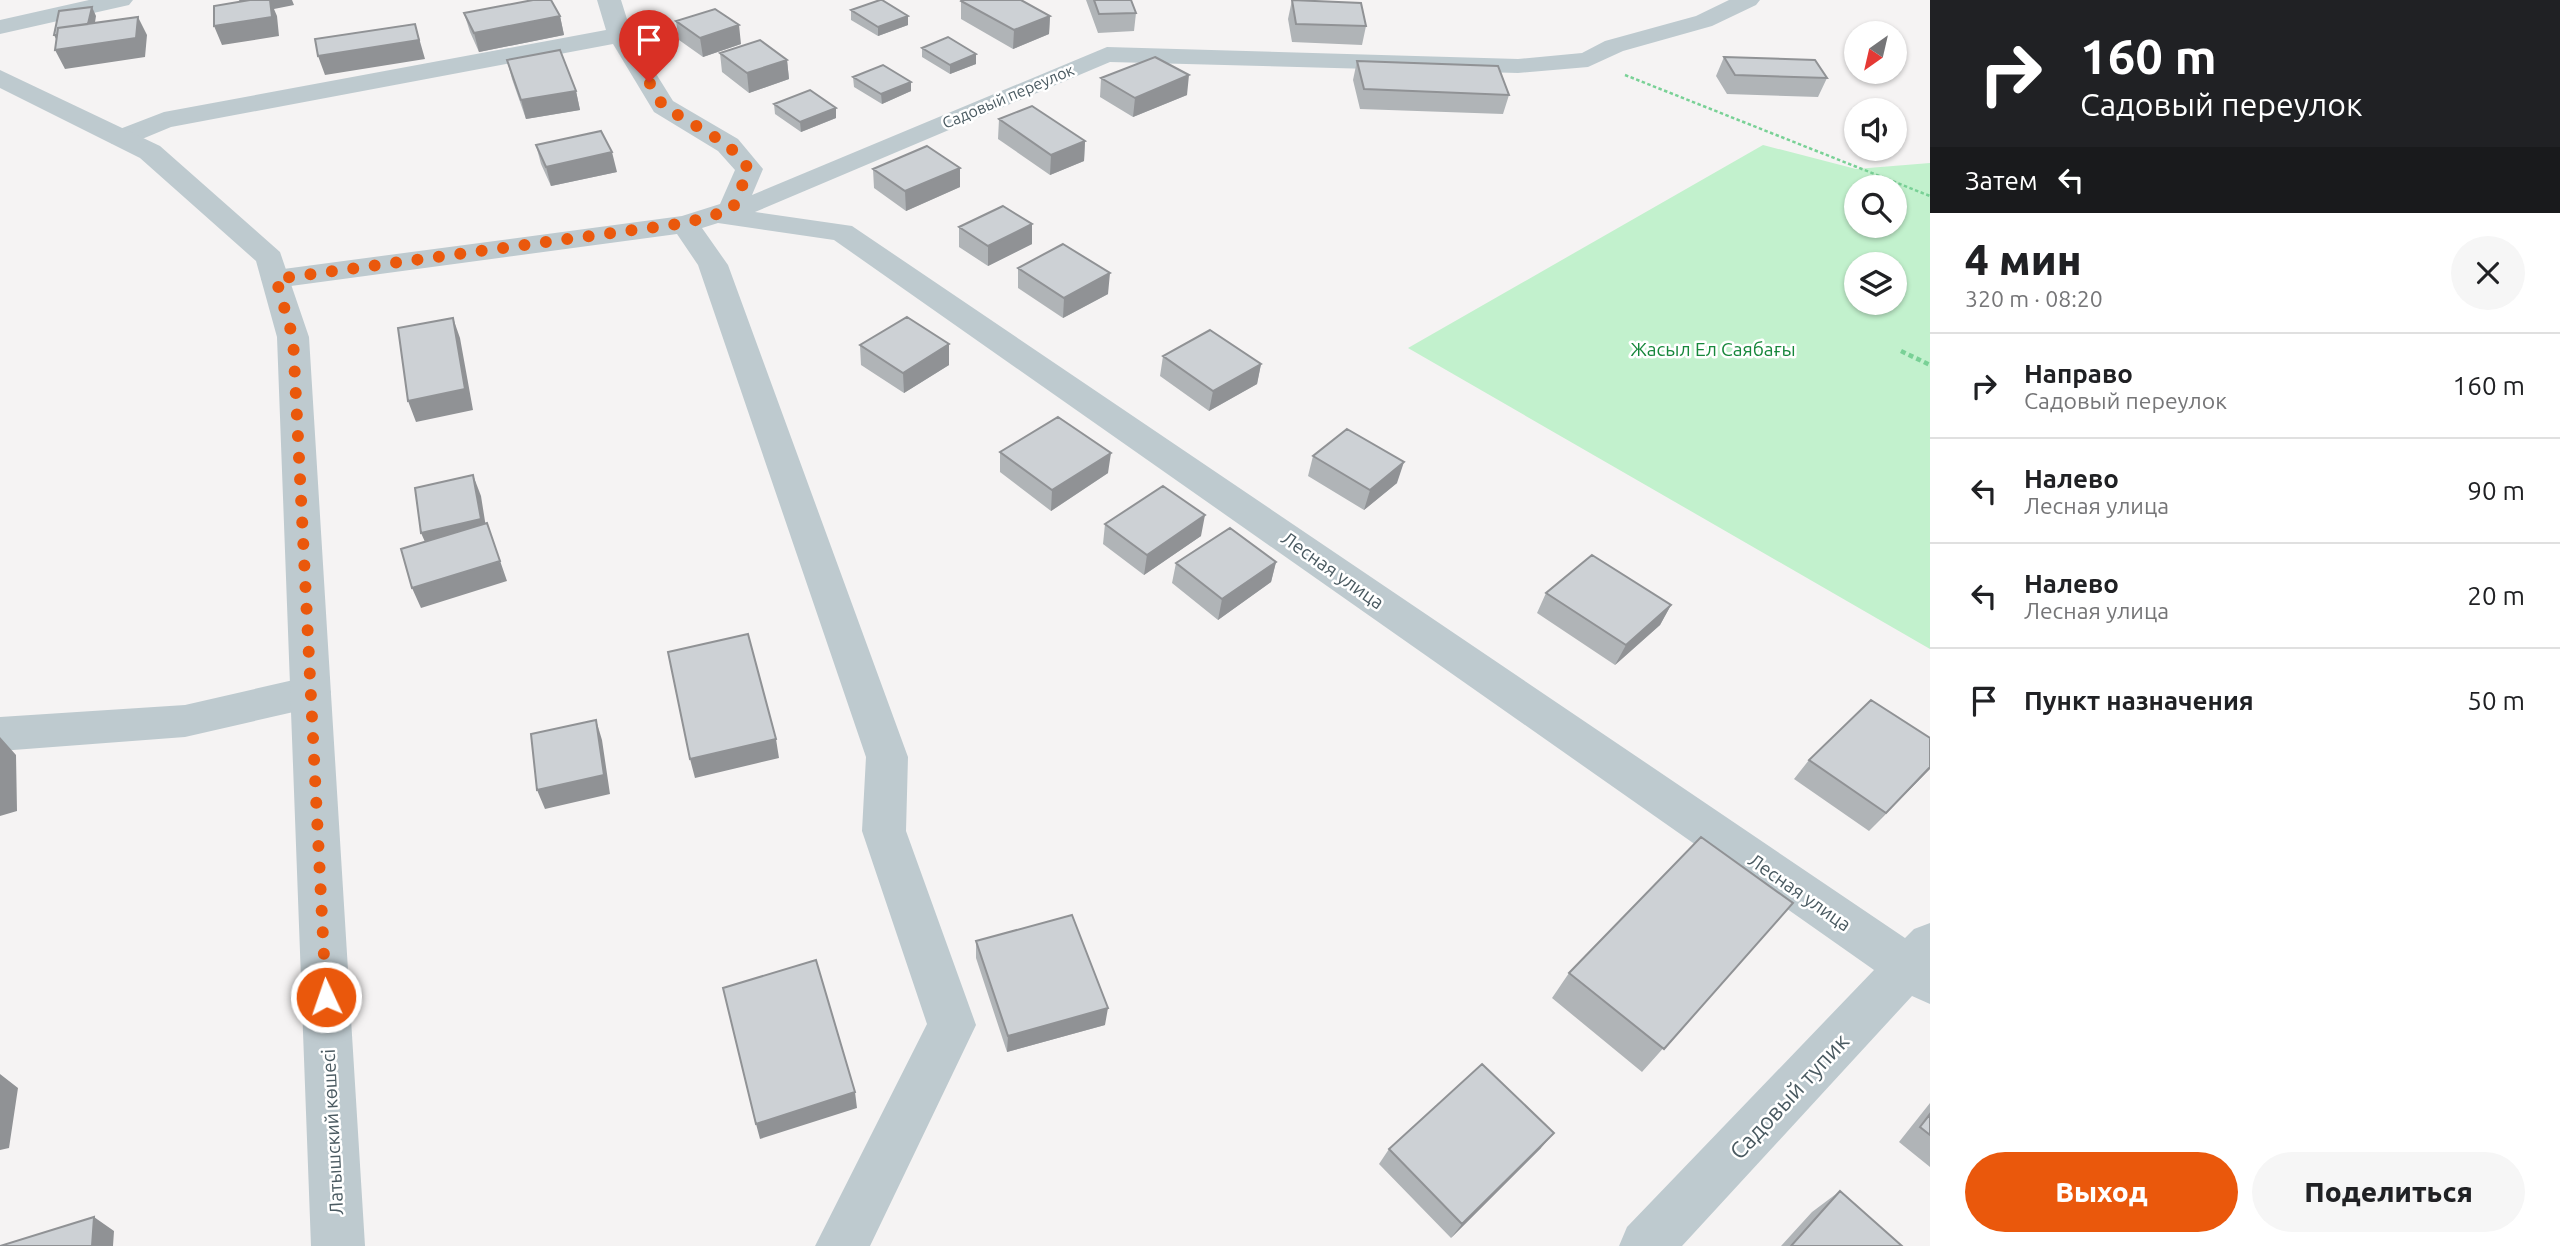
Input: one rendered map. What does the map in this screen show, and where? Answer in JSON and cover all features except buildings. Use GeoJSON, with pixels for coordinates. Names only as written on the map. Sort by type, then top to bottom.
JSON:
{"type":"FeatureCollection","features":[{"type":"Feature","properties":{"kind":"street"},"geometry":{"type":"LineString","coordinates":[[0,27],[121,0]]}},
{"type":"Feature","properties":{"kind":"street"},"geometry":{"type":"LineString","coordinates":[[609,0],[620,35],[663,106],[728,145],[749,169],[711,216],[713,265],[887,757],[884,831],[952,1025],[842,1246]]}},
{"type":"Feature","properties":{"kind":"street","name":"Садовый переулок"},"geometry":{"type":"LineString","coordinates":[[276,279],[711,216],[765,200],[1107,54],[1518,66],[1588,60],[1614,46],[1704,21],[1748,0]]}},
{"type":"Feature","properties":{"kind":"street"},"geometry":{"type":"LineString","coordinates":[[121,138],[164,120],[620,35]]}},
{"type":"Feature","properties":{"kind":"street","name":"Латышский көшесі"},"geometry":{"type":"LineString","coordinates":[[0,78],[150,152],[270,258],[293,338],[338,1246]]}},
{"type":"Feature","properties":{"kind":"street","name":"Лесная улица"},"geometry":{"type":"LineString","coordinates":[[711,216],[842,232],[1923,964]]}},
{"type":"Feature","properties":{"kind":"street"},"geometry":{"type":"LineString","coordinates":[[0,734],[185,720],[311,692]]}},
{"type":"Feature","properties":{"kind":"street","name":"Садовый тупик"},"geometry":{"type":"LineString","coordinates":[[1646,1246],[1923,964]]}},
{"type":"Feature","properties":{"kind":"path"},"geometry":{"type":"LineString","coordinates":[[1588,60],[1856,169],[1930,196]]}},
{"type":"Feature","properties":{"kind":"path"},"geometry":{"type":"LineString","coordinates":[[1900,351],[1930,365]]}},
{"type":"Feature","properties":{"kind":"green space","name":"Жасыл Ел Саябағы"},"geometry":{"type":"Polygon","coordinates":[[[1763,145],[1856,169],[1930,163],[1930,649],[1408,348],[1763,145]]]}},
{"type":"Feature","properties":{"kind":"route"},"geometry":{"type":"LineString","coordinates":[[326,997],[293,338],[276,279],[685,223],[732,210],[749,169],[728,145],[663,106],[649,82]]}}]}
